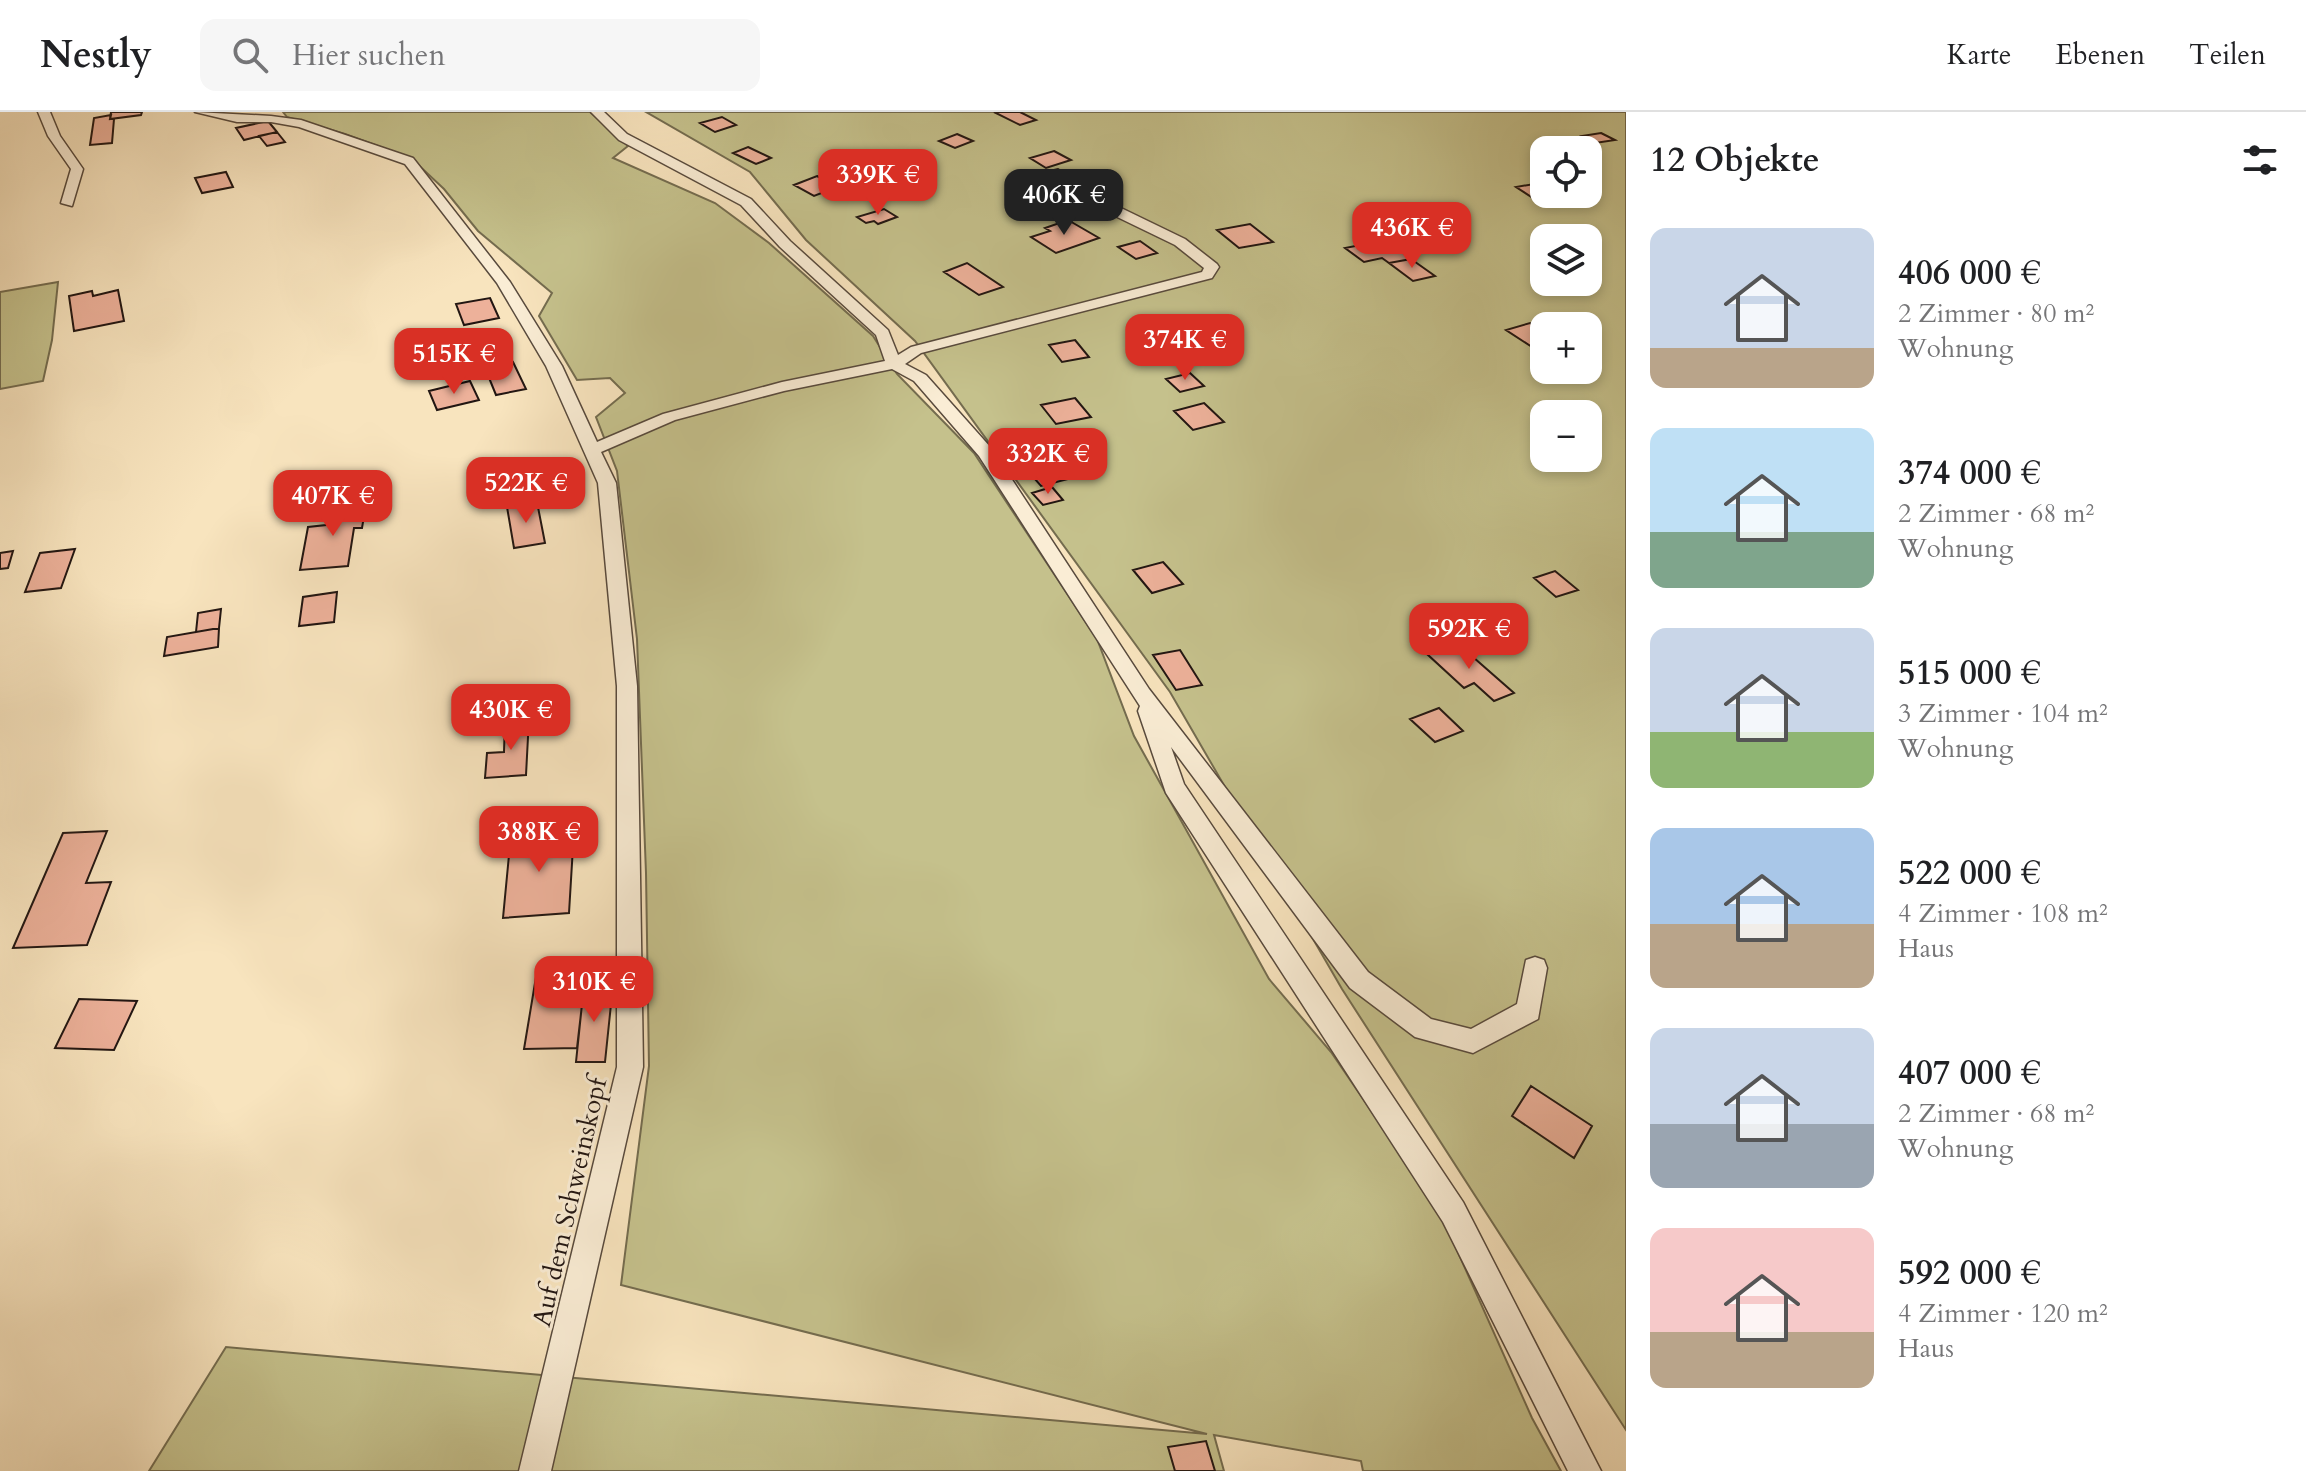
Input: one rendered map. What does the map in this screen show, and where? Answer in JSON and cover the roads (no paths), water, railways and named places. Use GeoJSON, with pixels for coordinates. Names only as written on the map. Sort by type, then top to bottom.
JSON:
{"type":"FeatureCollection","features":[{"type":"Feature","properties":{"kind":"lane"},"geometry":{"type":"LineString","coordinates":[[44,112],[54,136],[77,169],[67,203]]}},
{"type":"Feature","properties":{"kind":"lane","name":"Auf dem Schweinskopf"},"geometry":{"type":"LineString","coordinates":[[201,112],[237,119],[271,119],[301,124],[409,161],[503,282],[554,366],[607,483],[627,686],[630,1067],[535,1471]]}},
{"type":"Feature","properties":{"kind":"lane"},"geometry":{"type":"LineString","coordinates":[[597,112],[623,137],[746,202],[785,244],[883,333],[894,364],[920,378],[986,453],[1142,694],[1359,980],[1424,1029],[1473,1041],[1529,1011],[1535,968]]}},
{"type":"Feature","properties":{"kind":"lane"},"geometry":{"type":"LineString","coordinates":[[594,449],[669,417],[782,387],[894,364],[916,350],[1207,275],[1212,267],[1180,242],[1116,211]]}},
{"type":"Feature","properties":{"kind":"lane"},"geometry":{"type":"LineString","coordinates":[[1142,694],[1174,787],[1453,1212],[1585,1471]]}}]}
